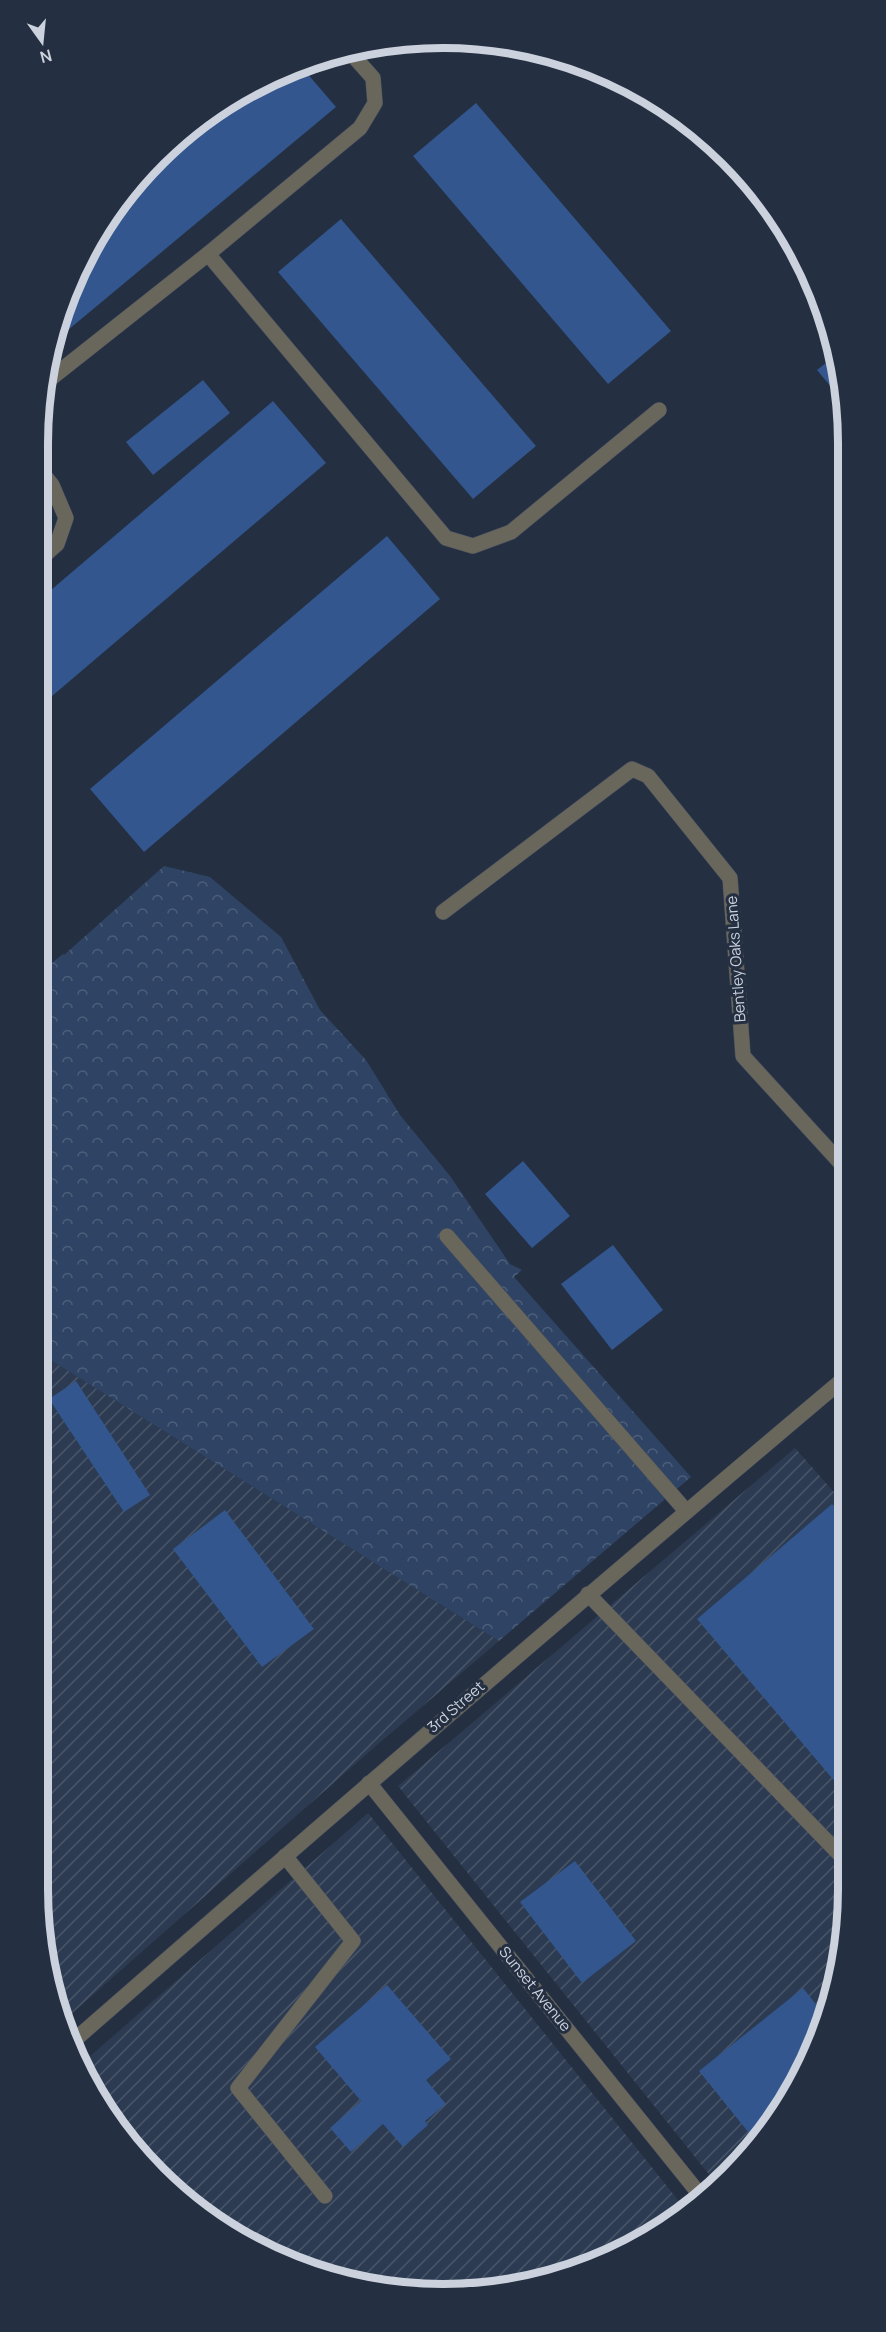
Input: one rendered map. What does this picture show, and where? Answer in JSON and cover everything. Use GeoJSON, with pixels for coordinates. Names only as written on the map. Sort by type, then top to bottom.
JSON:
{"type":"FeatureCollection","features":[{"type":"Feature","properties":{"kind":"street"},"geometry":{"type":"LineString","coordinates":[[54,376],[208,254],[360,128],[375,103],[372,78],[355,58]]}},
{"type":"Feature","properties":{"kind":"street"},"geometry":{"type":"LineString","coordinates":[[208,254],[446,538],[473,546],[511,532],[659,410]]}},
{"type":"Feature","properties":{"kind":"street"},"geometry":{"type":"LineString","coordinates":[[48,480],[66,518],[57,544],[48,552]]}},
{"type":"Feature","properties":{"kind":"street","name":"Bentley Oaks Lane"},"geometry":{"type":"LineString","coordinates":[[443,912],[632,769],[648,776],[730,878],[743,1056],[838,1160]]}},
{"type":"Feature","properties":{"kind":"street"},"geometry":{"type":"LineString","coordinates":[[447,1236],[686,1511]]}},
{"type":"Feature","properties":{"kind":"street","name":"3rd Street"},"geometry":{"type":"LineString","coordinates":[[77,2038],[588,1594],[838,1384]]}},
{"type":"Feature","properties":{"kind":"street"},"geometry":{"type":"LineString","coordinates":[[588,1594],[838,1853]]}},
{"type":"Feature","properties":{"kind":"street","name":"Sunset Avenue"},"geometry":{"type":"LineString","coordinates":[[369,1783],[697,2191]]}},
{"type":"Feature","properties":{"kind":"street"},"geometry":{"type":"LineString","coordinates":[[285,1856],[353,1941],[238,2088],[325,2196]]}},
{"type":"Feature","properties":{"kind":"shaded area"},"geometry":{"type":"Polygon","coordinates":[[[48,1358],[499,1641],[370,1751],[69,2016],[61,1991],[51,1941],[48,1889],[48,1358]]]}},
{"type":"Feature","properties":{"kind":"shaded area"},"geometry":{"type":"Polygon","coordinates":[[[795,1448],[838,1497],[838,1889],[835,1941],[825,1991],[797,2064],[785,2087],[756,2129],[712,2178],[398,1786],[795,1448]]]}},
{"type":"Feature","properties":{"kind":"shaded area"},"geometry":{"type":"Polygon","coordinates":[[[368,1813],[681,2204],[640,2231],[594,2254],[545,2271],[495,2281],[417,2283],[391,2281],[341,2271],[292,2254],[245,2231],[183,2186],[146,2149],[130,2129],[101,2086],[87,2059],[368,1813]]]}},
{"type":"Feature","properties":{"kind":"green space"},"geometry":{"type":"Polygon","coordinates":[[[164,866],[210,877],[281,937],[320,1010],[366,1060],[400,1115],[450,1176],[510,1264],[522,1270],[514,1277],[691,1477],[499,1641],[48,1358],[48,966],[64,955],[164,866]]]}},
{"type":"Feature","properties":{"kind":"building"},"geometry":{"type":"Polygon","coordinates":[[[306,73],[336,107],[63,334],[78,292],[101,245],[146,183],[183,146],[246,101],[306,73]]]}},
{"type":"Feature","properties":{"kind":"building"},"geometry":{"type":"Polygon","coordinates":[[[476,103],[671,331],[608,384],[413,156],[476,103]]]}},
{"type":"Feature","properties":{"kind":"building"},"geometry":{"type":"Polygon","coordinates":[[[341,219],[536,446],[473,499],[278,272],[341,219]]]}},
{"type":"Feature","properties":{"kind":"building"},"geometry":{"type":"Polygon","coordinates":[[[829,361],[835,392],[817,370],[829,361]]]}},
{"type":"Feature","properties":{"kind":"building"},"geometry":{"type":"Polygon","coordinates":[[[203,380],[230,413],[153,475],[126,442],[203,380]]]}},
{"type":"Feature","properties":{"kind":"building"},"geometry":{"type":"Polygon","coordinates":[[[273,401],[326,463],[48,699],[48,592],[273,401]]]}},
{"type":"Feature","properties":{"kind":"building"},"geometry":{"type":"Polygon","coordinates":[[[387,536],[440,599],[144,852],[90,789],[387,536]]]}},
{"type":"Feature","properties":{"kind":"building"},"geometry":{"type":"Polygon","coordinates":[[[523,1161],[570,1216],[532,1248],[485,1194],[523,1161]]]}},
{"type":"Feature","properties":{"kind":"building"},"geometry":{"type":"Polygon","coordinates":[[[613,1245],[663,1310],[612,1350],[561,1284],[613,1245]]]}},
{"type":"Feature","properties":{"kind":"building"},"geometry":{"type":"Polygon","coordinates":[[[76,1381],[150,1495],[124,1512],[49,1399],[76,1381]]]}},
{"type":"Feature","properties":{"kind":"building"},"geometry":{"type":"Polygon","coordinates":[[[832,1504],[838,1511],[838,1785],[697,1619],[832,1504]]]}},
{"type":"Feature","properties":{"kind":"building"},"geometry":{"type":"Polygon","coordinates":[[[225,1510],[314,1629],[262,1667],[173,1549],[225,1510]]]}},
{"type":"Feature","properties":{"kind":"building"},"geometry":{"type":"Polygon","coordinates":[[[575,1861],[636,1941],[582,1983],[520,1902],[575,1861]]]}},
{"type":"Feature","properties":{"kind":"building"},"geometry":{"type":"Polygon","coordinates":[[[387,1985],[451,2059],[426,2080],[446,2104],[425,2121],[428,2125],[403,2147],[383,2124],[351,2152],[330,2128],[361,2101],[315,2047],[387,1985]]]}},
{"type":"Feature","properties":{"kind":"building"},"geometry":{"type":"Polygon","coordinates":[[[803,1988],[819,2009],[808,2040],[785,2087],[751,2135],[699,2071],[803,1988]]]}}]}
